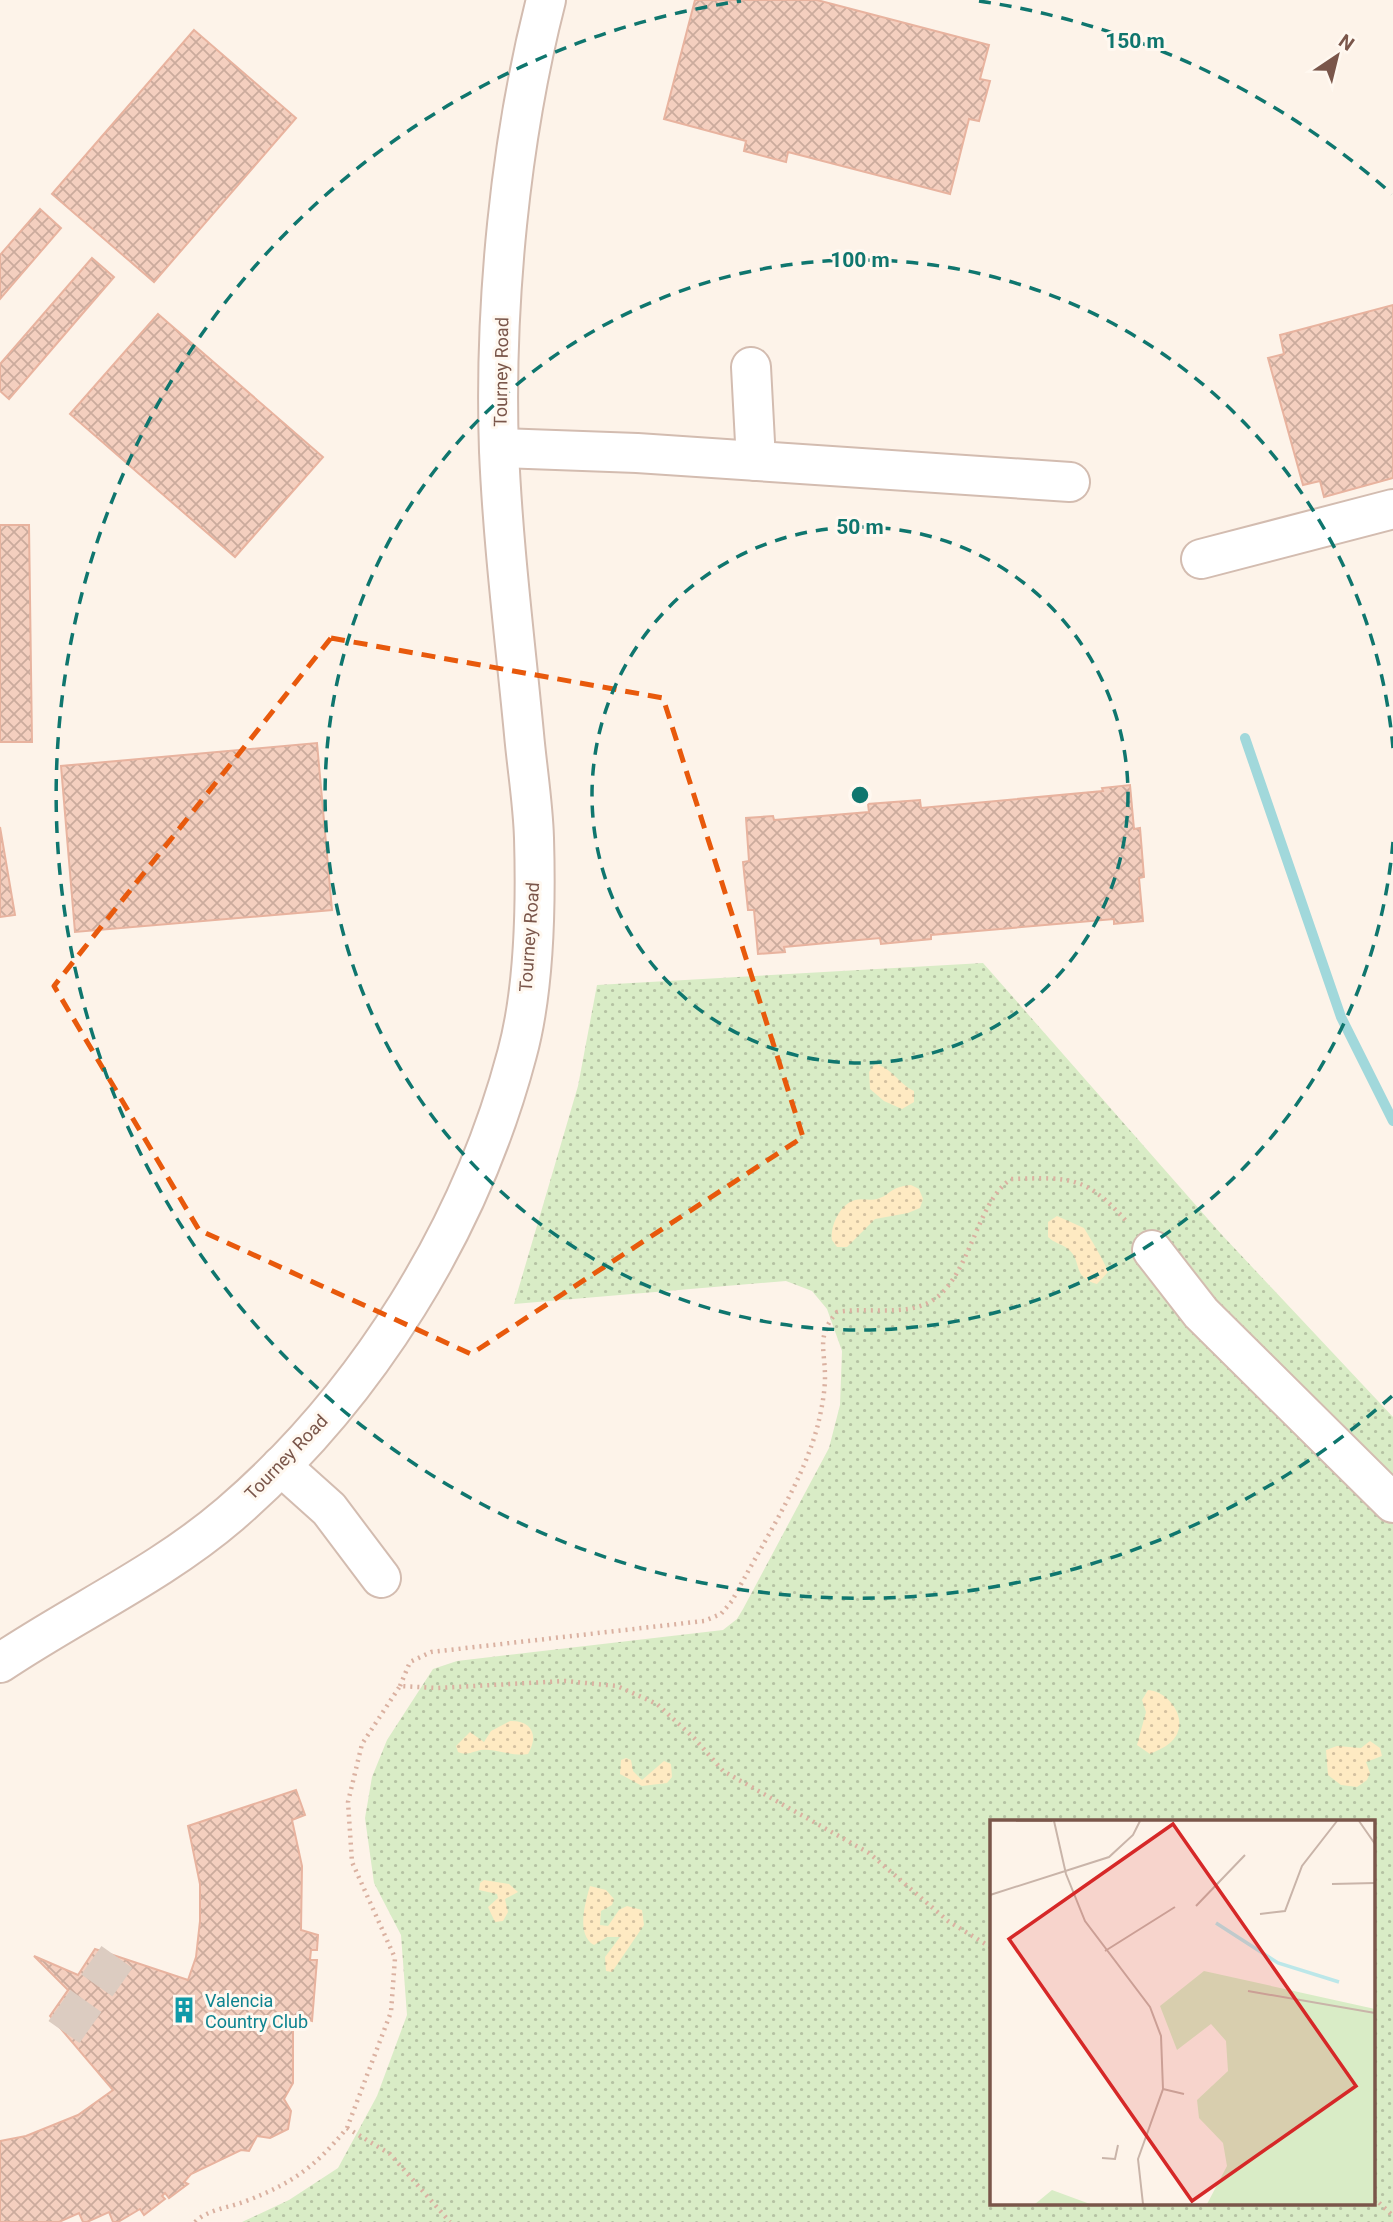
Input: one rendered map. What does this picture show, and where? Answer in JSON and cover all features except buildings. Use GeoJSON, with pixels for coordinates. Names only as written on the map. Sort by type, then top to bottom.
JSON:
{"type":"FeatureCollection","features":[{"type":"Feature","properties":{"kind":"street","name":"Tourney Road"},"geometry":{"type":"LineString","coordinates":[[0,1663],[170,1561],[231,1514],[281,1466],[337,1404],[366,1365],[436,1257],[482,1162],[518,1051],[532,950],[534,835],[499,448],[502,300],[509,203],[546,0]]}},
{"type":"Feature","properties":{"kind":"street"},"geometry":{"type":"LineString","coordinates":[[751,368],[756,461]]}},
{"type":"Feature","properties":{"kind":"street"},"geometry":{"type":"LineString","coordinates":[[499,448],[756,461],[1070,482]]}},
{"type":"Feature","properties":{"kind":"street"},"geometry":{"type":"LineString","coordinates":[[1201,559],[1393,509]]}},
{"type":"Feature","properties":{"kind":"street"},"geometry":{"type":"LineString","coordinates":[[1152,1250],[1201,1313],[1393,1503]]}},
{"type":"Feature","properties":{"kind":"street"},"geometry":{"type":"LineString","coordinates":[[281,1466],[329,1509],[381,1578]]}},
{"type":"Feature","properties":{"kind":"path"},"geometry":{"type":"LineString","coordinates":[[195,2222],[202,2215],[245,2202],[300,2177],[347,2128],[391,2012],[395,1958],[352,1862],[348,1802],[362,1744],[400,1686],[410,1662],[431,1652],[704,1621],[721,1614],[732,1601],[803,1466],[819,1422],[825,1379],[822,1345],[825,1325],[837,1312],[907,1310],[930,1302],[945,1287],[972,1247],[991,1198],[1011,1179],[1052,1178],[1075,1181],[1089,1187],[1105,1198],[1152,1250]]}},
{"type":"Feature","properties":{"kind":"path"},"geometry":{"type":"LineString","coordinates":[[400,1686],[437,1688],[565,1681],[617,1686],[627,1690],[657,1704],[694,1738],[723,1770],[869,1853],[948,1921],[990,1947]]}},
{"type":"Feature","properties":{"kind":"path"},"geometry":{"type":"LineString","coordinates":[[347,2128],[390,2154],[450,2222]]}},
{"type":"Feature","properties":{"kind":"path"},"geometry":{"type":"LineString","coordinates":[[1376,2200],[1393,2216]]}},
{"type":"Feature","properties":{"kind":"highlighted area"},"geometry":{"type":"Polygon","coordinates":[[[331,638],[663,698],[803,1137],[471,1354],[199,1230],[54,986],[331,638]]]}},
{"type":"Feature","properties":{"kind":"green space"},"geometry":{"type":"Polygon","coordinates":[[[983,963],[1222,1235],[1393,1417],[1393,2222],[242,2222],[289,2200],[338,2168],[377,2096],[407,2015],[401,1935],[374,1883],[365,1818],[372,1777],[387,1740],[433,1669],[457,1661],[723,1630],[737,1619],[743,1609],[829,1448],[840,1405],[842,1351],[827,1309],[812,1291],[786,1281],[514,1304],[578,1086],[597,985],[983,963]]]}},
{"type":"Feature","properties":{"kind":"sand"},"geometry":{"type":"Polygon","coordinates":[[[875,1064],[886,1068],[914,1091],[914,1102],[902,1109],[884,1101],[870,1089],[869,1072],[875,1064]]]}},
{"type":"Feature","properties":{"kind":"sand"},"geometry":{"type":"Polygon","coordinates":[[[911,1185],[919,1189],[923,1199],[920,1208],[875,1219],[847,1247],[837,1247],[832,1240],[833,1228],[837,1216],[845,1206],[855,1200],[877,1199],[898,1187],[911,1185]]]}},
{"type":"Feature","properties":{"kind":"sand"},"geometry":{"type":"Polygon","coordinates":[[[1057,1216],[1084,1228],[1094,1244],[1108,1272],[1097,1284],[1080,1273],[1068,1249],[1048,1237],[1048,1222],[1057,1216]]]}},
{"type":"Feature","properties":{"kind":"sand"},"geometry":{"type":"Polygon","coordinates":[[[1148,1690],[1165,1697],[1176,1710],[1179,1719],[1176,1736],[1168,1745],[1150,1754],[1137,1745],[1146,1712],[1142,1700],[1148,1690]]]}},
{"type":"Feature","properties":{"kind":"sand"},"geometry":{"type":"Polygon","coordinates":[[[510,1721],[524,1723],[531,1730],[533,1741],[528,1754],[487,1750],[467,1754],[458,1752],[456,1746],[470,1732],[484,1742],[491,1731],[510,1721]]]}},
{"type":"Feature","properties":{"kind":"sand"},"geometry":{"type":"Polygon","coordinates":[[[1370,1741],[1380,1748],[1382,1756],[1366,1762],[1370,1773],[1367,1780],[1357,1787],[1341,1785],[1328,1775],[1326,1750],[1337,1746],[1361,1748],[1370,1741]]]}},
{"type":"Feature","properties":{"kind":"sand"},"geometry":{"type":"Polygon","coordinates":[[[621,1760],[631,1760],[633,1771],[642,1780],[664,1761],[671,1764],[672,1777],[667,1783],[642,1786],[620,1774],[621,1760]]]}},
{"type":"Feature","properties":{"kind":"sand"},"geometry":{"type":"Polygon","coordinates":[[[484,1880],[509,1884],[518,1892],[505,1899],[508,1912],[503,1921],[495,1922],[488,1907],[498,1898],[497,1894],[479,1890],[480,1883],[484,1880]]]}},
{"type":"Feature","properties":{"kind":"sand"},"geometry":{"type":"Polygon","coordinates":[[[590,1886],[606,1890],[614,1899],[612,1905],[601,1911],[600,1925],[608,1926],[619,1910],[627,1906],[642,1910],[644,1925],[612,1972],[606,1971],[605,1957],[620,1937],[607,1937],[594,1945],[585,1934],[583,1918],[590,1886]]]}},
{"type":"Feature","properties":{"kind":"waterway"},"geometry":{"type":"LineString","coordinates":[[1245,738],[1341,1017],[1393,1121]]}},
{"type":"Feature","properties":{"kind":"tunnel"},"geometry":{"type":"LineString","coordinates":[[64,2032],[117,1957]]}},
{"type":"Feature","properties":{"kind":"place","name":"Valencia Country Club"},"geometry":{"type":"Point","coordinates":[184,2010]}}]}
